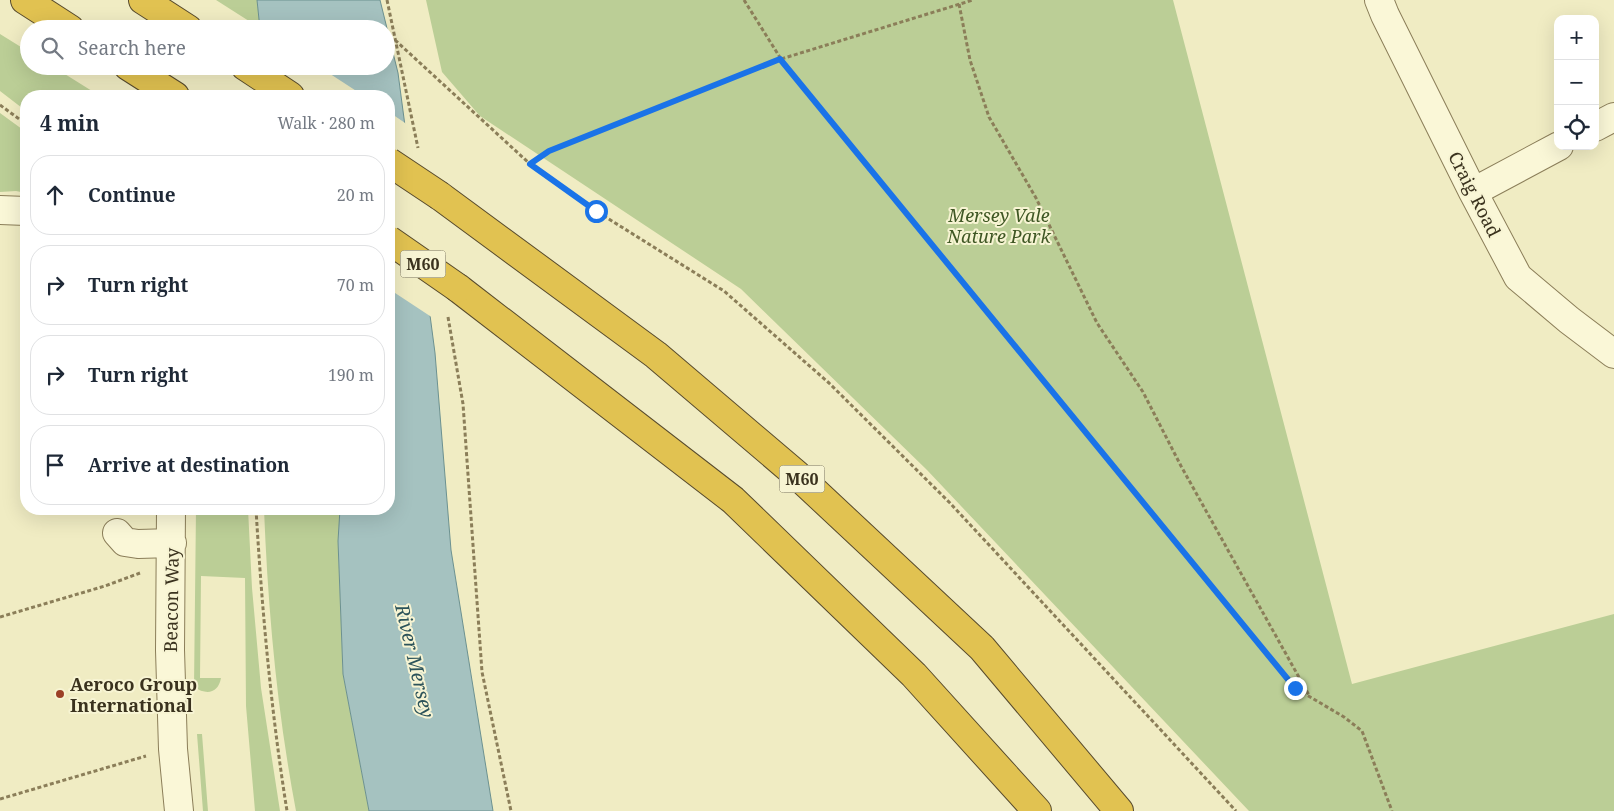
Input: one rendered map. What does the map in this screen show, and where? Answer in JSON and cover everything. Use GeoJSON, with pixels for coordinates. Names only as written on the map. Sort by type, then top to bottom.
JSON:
{"type":"FeatureCollection","features":[{"type":"Feature","properties":{"kind":"highway"},"geometry":{"type":"LineString","coordinates":[[24,0],[56,20]]}},
{"type":"Feature","properties":{"kind":"highway"},"geometry":{"type":"LineString","coordinates":[[143,0],[174,20]]}},
{"type":"Feature","properties":{"kind":"highway"},"geometry":{"type":"LineString","coordinates":[[142,75],[166,90]]}},
{"type":"Feature","properties":{"kind":"highway"},"geometry":{"type":"LineString","coordinates":[[258,75],[281,90]]}},
{"type":"Feature","properties":{"kind":"highway","name":"M60"},"geometry":{"type":"LineString","coordinates":[[395,166],[440,196],[656,355],[797,475],[982,648],[1120,811]]}},
{"type":"Feature","properties":{"kind":"highway","name":"M60"},"geometry":{"type":"LineString","coordinates":[[395,246],[452,298],[733,500],[914,675],[1037,811]]}},
{"type":"Feature","properties":{"kind":"street","name":"Craig Road"},"geometry":{"type":"LineString","coordinates":[[1379,0],[1473,192],[1518,277],[1569,320],[1614,354]]}},
{"type":"Feature","properties":{"kind":"street"},"geometry":{"type":"LineString","coordinates":[[1599,125],[1614,117]]}},
{"type":"Feature","properties":{"kind":"street"},"geometry":{"type":"LineString","coordinates":[[1473,192],[1554,149]]}},
{"type":"Feature","properties":{"kind":"street"},"geometry":{"type":"LineString","coordinates":[[0,210],[20,211]]}},
{"type":"Feature","properties":{"kind":"street","name":"Beacon Way"},"geometry":{"type":"LineString","coordinates":[[170,515],[161,543],[170,650],[174,753],[179,811]]}},
{"type":"Feature","properties":{"kind":"street"},"geometry":{"type":"LineString","coordinates":[[117,533],[125,542],[138,544],[161,543]]}},
{"type":"Feature","properties":{"kind":"path"},"geometry":{"type":"LineString","coordinates":[[387,0],[391,20]]}},
{"type":"Feature","properties":{"kind":"path"},"geometry":{"type":"LineString","coordinates":[[744,0],[780,59],[1295,688],[1344,717],[1362,731],[1392,811]]}},
{"type":"Feature","properties":{"kind":"path"},"geometry":{"type":"LineString","coordinates":[[530,164],[549,151],[780,59],[973,0]]}},
{"type":"Feature","properties":{"kind":"path"},"geometry":{"type":"LineString","coordinates":[[959,4],[970,60],[989,117],[1036,198],[1097,323],[1143,392],[1181,466],[1310,697]]}},
{"type":"Feature","properties":{"kind":"path"},"geometry":{"type":"LineString","coordinates":[[395,40],[420,156]]}},
{"type":"Feature","properties":{"kind":"path"},"geometry":{"type":"LineString","coordinates":[[395,40],[530,164],[596,211],[724,291],[829,383],[950,503],[1236,811]]}},
{"type":"Feature","properties":{"kind":"path"},"geometry":{"type":"LineString","coordinates":[[0,105],[20,120]]}},
{"type":"Feature","properties":{"kind":"path"},"geometry":{"type":"LineString","coordinates":[[452,298],[463,404],[482,672],[511,811]]}},
{"type":"Feature","properties":{"kind":"path"},"geometry":{"type":"LineString","coordinates":[[256,515],[269,680],[288,811]]}},
{"type":"Feature","properties":{"kind":"path"},"geometry":{"type":"LineString","coordinates":[[0,617],[105,586],[148,570],[161,543]]}},
{"type":"Feature","properties":{"kind":"path"},"geometry":{"type":"LineString","coordinates":[[0,799],[150,755],[174,753]]}},
{"type":"Feature","properties":{"kind":"green space"},"geometry":{"type":"Polygon","coordinates":[[[216,0],[257,0],[259,20],[247,20],[216,0]]]}},
{"type":"Feature","properties":{"kind":"green space","name":"Mersey Vale Nature Park"},"geometry":{"type":"Polygon","coordinates":[[[426,0],[1173,0],[1352,684],[1614,614],[1614,811],[1249,811],[927,470],[741,289],[480,116],[442,72],[426,0]]]}},
{"type":"Feature","properties":{"kind":"green space"},"geometry":{"type":"Polygon","coordinates":[[[0,34],[20,46],[20,75],[66,75],[90,90],[20,90],[20,106],[0,91],[0,34]]]}},
{"type":"Feature","properties":{"kind":"green space"},"geometry":{"type":"Polygon","coordinates":[[[0,113],[20,128],[20,192],[0,192],[0,113]]]}},
{"type":"Feature","properties":{"kind":"green space"},"geometry":{"type":"Polygon","coordinates":[[[196,515],[248,515],[252,588],[261,688],[280,811],[255,811],[246,706],[245,578],[201,576],[200,678],[221,678],[217,687],[211,692],[198,690],[194,687],[196,515]]]}},
{"type":"Feature","properties":{"kind":"green space"},"geometry":{"type":"Polygon","coordinates":[[[264,515],[340,515],[338,541],[343,674],[369,811],[296,811],[274,660],[264,515]]]}},
{"type":"Feature","properties":{"kind":"green space"},"geometry":{"type":"Polygon","coordinates":[[[197,734],[202,734],[208,811],[203,811],[197,734]]]}},
{"type":"Feature","properties":{"kind":"water"},"geometry":{"type":"Polygon","coordinates":[[[257,0],[380,0],[385,20],[259,20],[257,0]]]}},
{"type":"Feature","properties":{"kind":"water","name":"River Mersey"},"geometry":{"type":"Polygon","coordinates":[[[395,61],[435,353],[451,550],[493,811],[369,811],[343,674],[338,541],[340,515],[395,515],[395,90],[268,90],[266,75],[395,75],[395,61]]]}},
{"type":"Feature","properties":{"kind":"pier"},"geometry":{"type":"Polygon","coordinates":[[[264,75],[332,75],[355,90],[266,90],[264,75]]]}},
{"type":"Feature","properties":{"kind":"pier"},"geometry":{"type":"Polygon","coordinates":[[[395,116],[408,125],[433,318],[395,293],[395,116]]]}},
{"type":"Feature","properties":{"kind":"place","name":"Aeroco Group International"},"geometry":{"type":"Point","coordinates":[60,694]}},
{"type":"Feature","properties":{"kind":"route"},"geometry":{"type":"LineString","coordinates":[[596,211],[530,164],[549,151],[780,59],[1295,688]]}}]}
